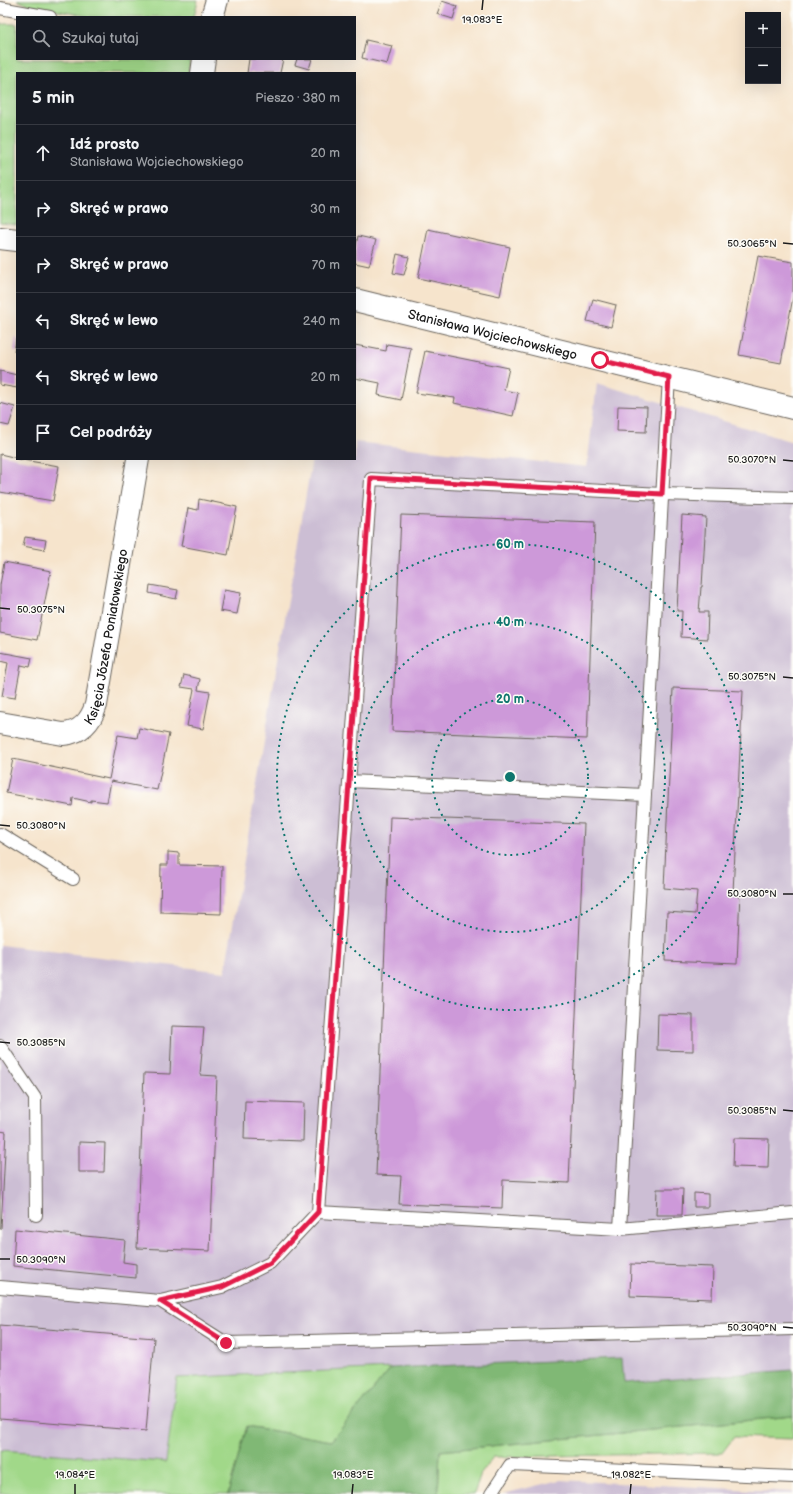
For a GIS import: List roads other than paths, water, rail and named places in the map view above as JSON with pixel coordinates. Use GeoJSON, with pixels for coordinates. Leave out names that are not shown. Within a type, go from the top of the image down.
{"type":"FeatureCollection","features":[{"type":"Feature","properties":{"kind":"street"},"geometry":{"type":"LineString","coordinates":[[212,16],[217,0]]}},
{"type":"Feature","properties":{"kind":"street"},"geometry":{"type":"LineString","coordinates":[[202,72],[204,60]]}},
{"type":"Feature","properties":{"kind":"street"},"geometry":{"type":"LineString","coordinates":[[0,238],[16,240]]}},
{"type":"Feature","properties":{"kind":"street","name":"Stanisława Wojciechowskiego"},"geometry":{"type":"LineString","coordinates":[[356,300],[793,408]]}},
{"type":"Feature","properties":{"kind":"street","name":"Księcia Józefa Poniatowskiego"},"geometry":{"type":"LineString","coordinates":[[0,723],[70,734],[83,726],[93,714],[96,705],[138,460]]}},
{"type":"Feature","properties":{"kind":"lane"},"geometry":{"type":"LineString","coordinates":[[0,8],[44,16]]}},
{"type":"Feature","properties":{"kind":"lane"},"geometry":{"type":"LineString","coordinates":[[620,1229],[669,377]]}},
{"type":"Feature","properties":{"kind":"lane"},"geometry":{"type":"LineString","coordinates":[[0,1287],[160,1301],[222,1287],[270,1263],[318,1212],[371,478],[662,494],[793,498]]}},
{"type":"Feature","properties":{"kind":"lane"},"geometry":{"type":"LineString","coordinates":[[349,781],[645,795]]}},
{"type":"Feature","properties":{"kind":"lane"},"geometry":{"type":"LineString","coordinates":[[0,834],[73,879]]}},
{"type":"Feature","properties":{"kind":"lane"},"geometry":{"type":"LineString","coordinates":[[0,1046],[35,1098],[36,1215]]}},
{"type":"Feature","properties":{"kind":"lane"},"geometry":{"type":"LineString","coordinates":[[318,1212],[620,1229],[793,1213]]}},
{"type":"Feature","properties":{"kind":"lane"},"geometry":{"type":"LineString","coordinates":[[160,1301],[226,1343],[793,1329]]}},
{"type":"Feature","properties":{"kind":"lane"},"geometry":{"type":"LineString","coordinates":[[491,1494],[510,1465],[793,1477]]}}]}
